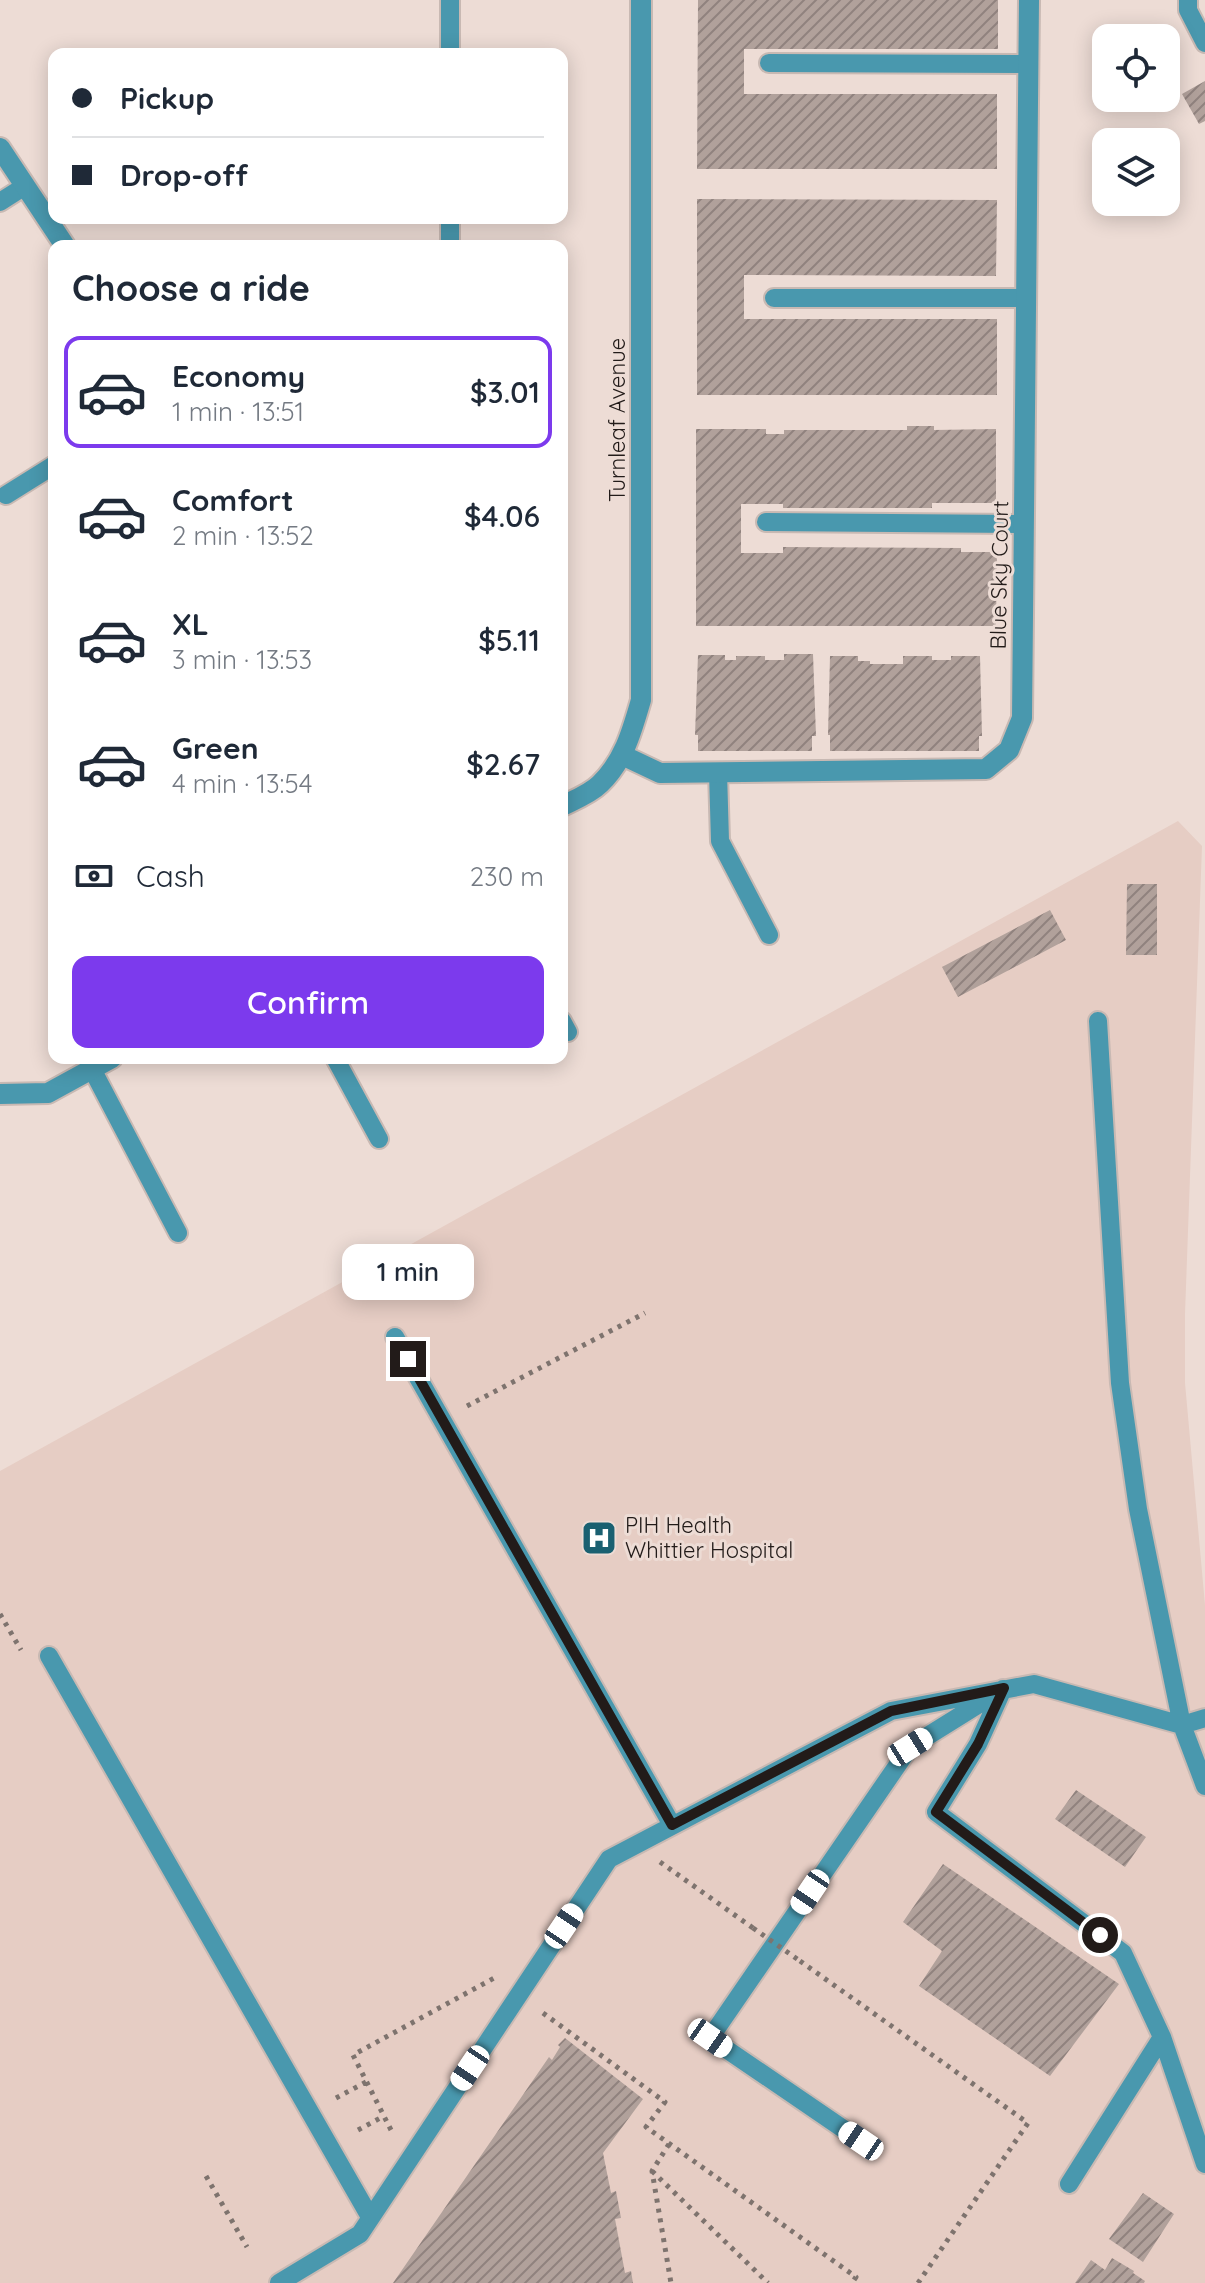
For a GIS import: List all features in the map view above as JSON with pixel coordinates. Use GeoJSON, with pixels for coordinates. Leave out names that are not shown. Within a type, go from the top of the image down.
{"type":"FeatureCollection","features":[{"type":"Feature","properties":{"kind":"street","name":"Turnleaf Avenue"},"geometry":{"type":"LineString","coordinates":[[568,803],[599,786],[622,755],[641,700],[641,0]]}},
{"type":"Feature","properties":{"kind":"street","name":"Blue Sky Court"},"geometry":{"type":"LineString","coordinates":[[622,755],[660,773],[986,769],[1009,750],[1022,718],[1029,0]]}},
{"type":"Feature","properties":{"kind":"street"},"geometry":{"type":"LineString","coordinates":[[0,148],[48,220]]}},
{"type":"Feature","properties":{"kind":"street"},"geometry":{"type":"LineString","coordinates":[[0,1094],[48,1093],[101,1064]]}},
{"type":"Feature","properties":{"kind":"lane"},"geometry":{"type":"LineString","coordinates":[[450,0],[450,48]]}},
{"type":"Feature","properties":{"kind":"lane"},"geometry":{"type":"LineString","coordinates":[[1188,0],[1188,10],[1205,43]]}},
{"type":"Feature","properties":{"kind":"lane"},"geometry":{"type":"LineString","coordinates":[[769,63],[1029,64]]}},
{"type":"Feature","properties":{"kind":"lane"},"geometry":{"type":"LineString","coordinates":[[0,202],[25,186]]}},
{"type":"Feature","properties":{"kind":"lane"},"geometry":{"type":"LineString","coordinates":[[774,298],[1026,298]]}},
{"type":"Feature","properties":{"kind":"lane"},"geometry":{"type":"LineString","coordinates":[[6,495],[48,469]]}},
{"type":"Feature","properties":{"kind":"lane"},"geometry":{"type":"LineString","coordinates":[[766,522],[1024,524]]}},
{"type":"Feature","properties":{"kind":"lane"},"geometry":{"type":"LineString","coordinates":[[718,772],[720,841],[769,935]]}},
{"type":"Feature","properties":{"kind":"lane"},"geometry":{"type":"LineString","coordinates":[[1098,1021],[1120,1383],[1138,1509],[1182,1725],[1205,1786]]}},
{"type":"Feature","properties":{"kind":"lane"},"geometry":{"type":"LineString","coordinates":[[338,1064],[379,1139]]}},
{"type":"Feature","properties":{"kind":"lane"},"geometry":{"type":"LineString","coordinates":[[92,1069],[178,1233]]}},
{"type":"Feature","properties":{"kind":"lane"},"geometry":{"type":"LineString","coordinates":[[395,1337],[672,1825]]}},
{"type":"Feature","properties":{"kind":"lane"},"geometry":{"type":"LineString","coordinates":[[49,1656],[370,2217]]}},
{"type":"Feature","properties":{"kind":"lane"},"geometry":{"type":"LineString","coordinates":[[279,2283],[360,2234],[609,1859],[891,1711],[1034,1684],[1182,1725],[1205,1718]]}},
{"type":"Feature","properties":{"kind":"lane"},"geometry":{"type":"LineString","coordinates":[[1004,1688],[978,1744],[936,1812],[1123,1953],[1162,2037],[1205,2164]]}},
{"type":"Feature","properties":{"kind":"lane"},"geometry":{"type":"LineString","coordinates":[[861,2141],[710,2038],[910,1747],[1004,1688]]}},
{"type":"Feature","properties":{"kind":"lane"},"geometry":{"type":"LineString","coordinates":[[1069,2184],[1162,2037]]}},
{"type":"Feature","properties":{"kind":"path"},"geometry":{"type":"LineString","coordinates":[[466,1406],[645,1313]]}},
{"type":"Feature","properties":{"kind":"path"},"geometry":{"type":"LineString","coordinates":[[656,1859],[1028,2123],[918,2283]]}},
{"type":"Feature","properties":{"kind":"path"},"geometry":{"type":"LineString","coordinates":[[391,2130],[353,2055],[499,1975]]}},
{"type":"Feature","properties":{"kind":"path"},"geometry":{"type":"LineString","coordinates":[[543,2013],[665,2102],[646,2127],[856,2277],[852,2283]]}},
{"type":"Feature","properties":{"kind":"path"},"geometry":{"type":"LineString","coordinates":[[336,2098],[366,2082]]}},
{"type":"Feature","properties":{"kind":"path"},"geometry":{"type":"LineString","coordinates":[[358,2130],[384,2116]]}},
{"type":"Feature","properties":{"kind":"path"},"geometry":{"type":"LineString","coordinates":[[669,2144],[652,2171],[671,2283]]}},
{"type":"Feature","properties":{"kind":"path"},"geometry":{"type":"LineString","coordinates":[[652,2171],[768,2283]]}},
{"type":"Feature","properties":{"kind":"path"},"geometry":{"type":"LineString","coordinates":[[206,2176],[247,2247]]}},
{"type":"Feature","properties":{"kind":"shaded area","name":"PIH Health Whittier Hospital"},"geometry":{"type":"Polygon","coordinates":[[[1178,821],[1202,846],[1185,1383],[1205,1605],[1205,2283],[0,2283],[0,1471],[1178,821]]]}},
{"type":"Feature","properties":{"kind":"building"},"geometry":{"type":"Polygon","coordinates":[[[698,0],[998,0],[998,49],[744,49],[744,94],[997,94],[997,169],[697,169],[698,0]]]}},
{"type":"Feature","properties":{"kind":"building"},"geometry":{"type":"Polygon","coordinates":[[[1205,81],[1205,121],[1199,124],[1182,94],[1205,81]]]}},
{"type":"Feature","properties":{"kind":"building"},"geometry":{"type":"Polygon","coordinates":[[[697,199],[997,200],[996,276],[744,275],[744,319],[997,319],[997,395],[697,395],[697,199]]]}},
{"type":"Feature","properties":{"kind":"building"},"geometry":{"type":"Polygon","coordinates":[[[907,426],[934,426],[934,430],[996,429],[996,503],[932,503],[932,508],[783,508],[783,504],[741,504],[741,553],[783,553],[783,547],[961,548],[961,552],[997,552],[996,626],[696,626],[696,429],[766,429],[766,434],[784,434],[784,430],[907,430],[907,426]]]}},
{"type":"Feature","properties":{"kind":"building"},"geometry":{"type":"Polygon","coordinates":[[[784,654],[813,654],[816,736],[812,736],[812,751],[698,751],[698,735],[695,735],[698,655],[725,655],[725,660],[736,660],[736,656],[765,656],[765,660],[784,660],[784,654]]]}},
{"type":"Feature","properties":{"kind":"building"},"geometry":{"type":"Polygon","coordinates":[[[830,656],[858,656],[858,661],[870,661],[870,664],[903,664],[903,656],[932,656],[932,660],[951,660],[951,656],[980,656],[982,736],[979,736],[979,751],[830,751],[830,656]]]}},
{"type":"Feature","properties":{"kind":"building"},"geometry":{"type":"Polygon","coordinates":[[[1127,884],[1157,884],[1157,955],[1126,955],[1127,884]]]}},
{"type":"Feature","properties":{"kind":"building"},"geometry":{"type":"Polygon","coordinates":[[[1050,910],[1066,940],[958,997],[942,967],[1050,910]]]}},
{"type":"Feature","properties":{"kind":"building"},"geometry":{"type":"Polygon","coordinates":[[[1076,1790],[1146,1837],[1125,1867],[1055,1819],[1076,1790]]]}},
{"type":"Feature","properties":{"kind":"building"},"geometry":{"type":"Polygon","coordinates":[[[943,1864],[1119,1984],[1050,2076],[919,1986],[942,1951],[903,1922],[943,1864]]]}},
{"type":"Feature","properties":{"kind":"building"},"geometry":{"type":"Polygon","coordinates":[[[565,2038],[643,2099],[603,2153],[611,2193],[616,2191],[621,2218],[615,2219],[625,2273],[631,2271],[633,2283],[393,2283],[549,2057],[552,2060],[560,2047],[558,2045],[565,2038]]]}},
{"type":"Feature","properties":{"kind":"building"},"geometry":{"type":"Polygon","coordinates":[[[1143,2193],[1174,2214],[1143,2262],[1109,2239],[1143,2193]]]}},
{"type":"Feature","properties":{"kind":"building"},"geometry":{"type":"Polygon","coordinates":[[[1112,2258],[1134,2271],[1144,2283],[1075,2283],[1091,2260],[1105,2270],[1112,2258]]]}},
{"type":"Feature","properties":{"kind":"place","name":"PIH Health Whittier Hospital"},"geometry":{"type":"Point","coordinates":[599,1538]}},
{"type":"Feature","properties":{"kind":"route"},"geometry":{"type":"LineString","coordinates":[[408,1359],[672,1825],[891,1711],[1004,1688],[978,1744],[936,1812],[1100,1935]]}}]}
